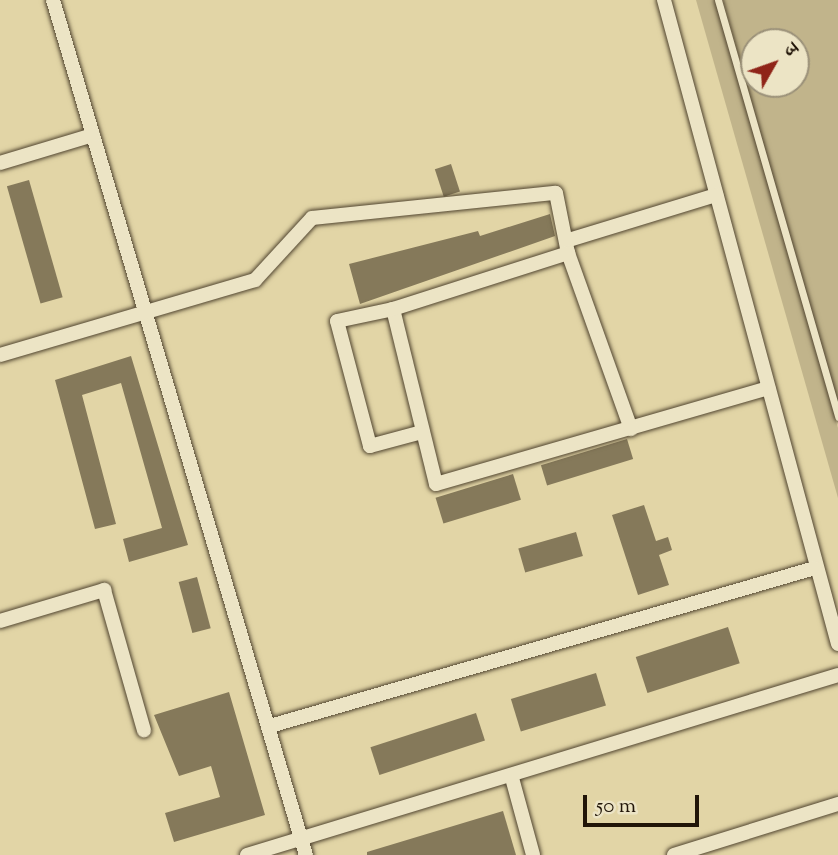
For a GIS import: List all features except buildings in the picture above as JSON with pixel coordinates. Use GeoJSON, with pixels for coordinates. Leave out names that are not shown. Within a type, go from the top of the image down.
{"type":"FeatureCollection","features":[{"type":"Feature","properties":{"kind":"street"},"geometry":{"type":"LineString","coordinates":[[53,0],[305,848]]}},
{"type":"Feature","properties":{"kind":"street"},"geometry":{"type":"LineString","coordinates":[[664,0],[815,568],[838,644]]}},
{"type":"Feature","properties":{"kind":"street"},"geometry":{"type":"LineString","coordinates":[[0,163],[93,135]]}},
{"type":"Feature","properties":{"kind":"street"},"geometry":{"type":"LineString","coordinates":[[0,355],[254,280],[312,218],[556,193],[568,247],[631,429]]}},
{"type":"Feature","properties":{"kind":"street"},"geometry":{"type":"LineString","coordinates":[[422,432],[370,446],[337,321],[393,309],[716,195]]}},
{"type":"Feature","properties":{"kind":"street"},"geometry":{"type":"LineString","coordinates":[[393,309],[436,484],[768,388]]}},
{"type":"Feature","properties":{"kind":"street"},"geometry":{"type":"LineString","coordinates":[[270,726],[815,568]]}},
{"type":"Feature","properties":{"kind":"street"},"geometry":{"type":"LineString","coordinates":[[0,621],[104,590],[144,730]]}},
{"type":"Feature","properties":{"kind":"street"},"geometry":{"type":"LineString","coordinates":[[247,855],[305,848],[512,778],[838,675]]}},
{"type":"Feature","properties":{"kind":"street"},"geometry":{"type":"LineString","coordinates":[[512,778],[533,855]]}},
{"type":"Feature","properties":{"kind":"street"},"geometry":{"type":"LineString","coordinates":[[674,855],[838,804]]}},
{"type":"Feature","properties":{"kind":"lane"},"geometry":{"type":"LineString","coordinates":[[718,0],[838,417]]}},
{"type":"Feature","properties":{"kind":"shaded area"},"geometry":{"type":"Polygon","coordinates":[[[696,0],[715,0],[740,87],[740,98],[743,98],[838,428],[838,498],[696,0]]]}},
{"type":"Feature","properties":{"kind":"shaded area"},"geometry":{"type":"Polygon","coordinates":[[[723,0],[838,0],[838,404],[751,98],[810,98],[810,28],[740,28],[740,60],[723,0]]]}}]}
